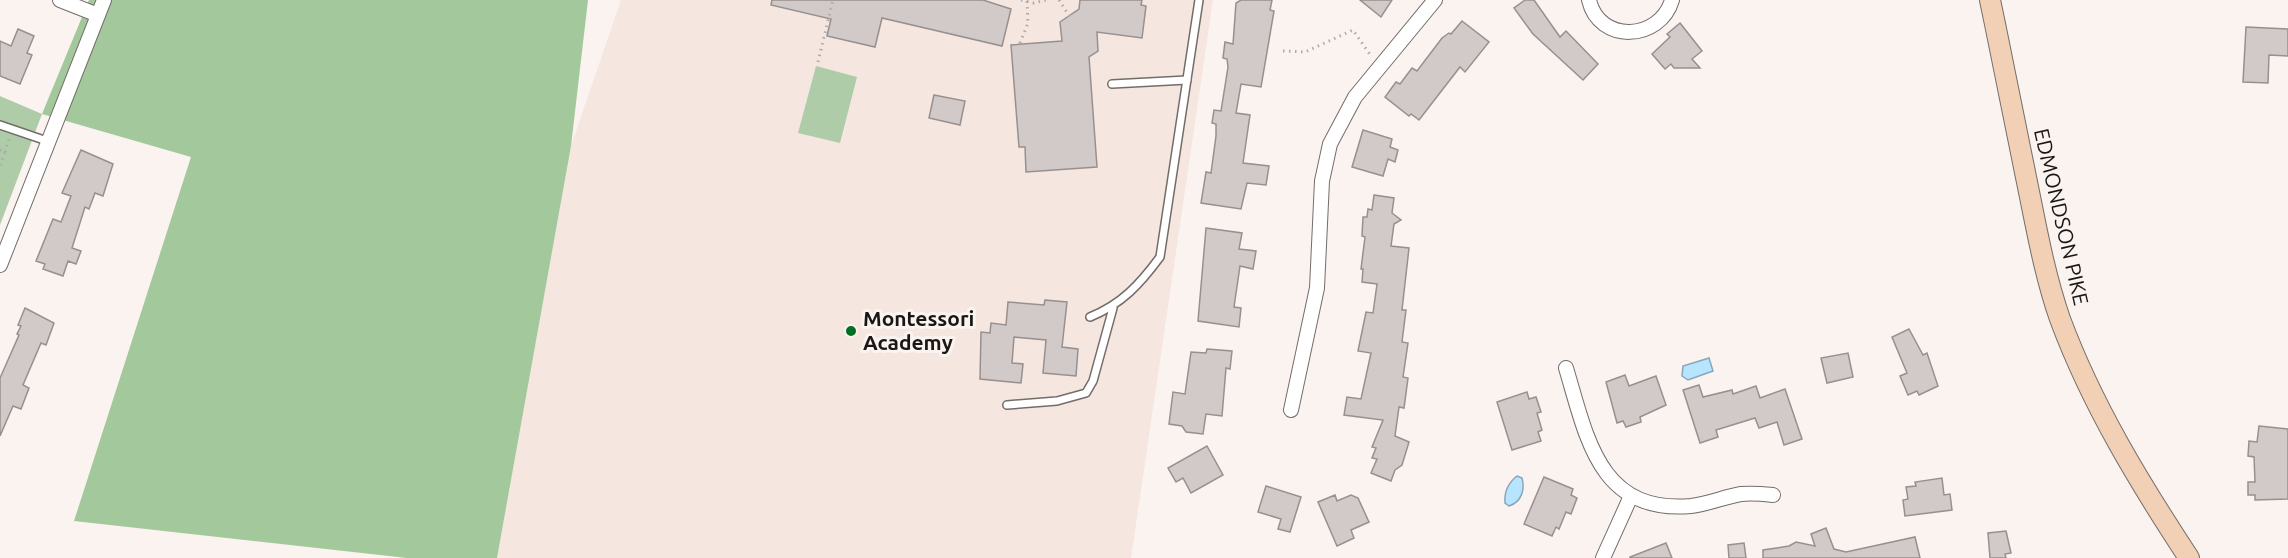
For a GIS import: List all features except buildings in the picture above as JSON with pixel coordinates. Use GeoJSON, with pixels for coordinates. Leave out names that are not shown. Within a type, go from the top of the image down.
{"type":"FeatureCollection","features":[{"type":"Feature","properties":{"kind":"main road","name":"EDMONDSON PIKE"},"geometry":{"type":"LineString","coordinates":[[1990,0],[2036,230],[2060,318],[2092,394],[2114,437],[2147,495],[2189,558]]}},
{"type":"Feature","properties":{"kind":"street"},"geometry":{"type":"LineString","coordinates":[[60,0],[98,15]]}},
{"type":"Feature","properties":{"kind":"street"},"geometry":{"type":"LineString","coordinates":[[0,265],[104,0]]}},
{"type":"Feature","properties":{"kind":"street"},"geometry":{"type":"LineString","coordinates":[[1291,410],[1317,288],[1322,180],[1330,144],[1350,104],[1435,0]]}},
{"type":"Feature","properties":{"kind":"street"},"geometry":{"type":"LineString","coordinates":[[1588,0],[1596,16],[1608,27],[1634,33],[1646,30],[1659,22],[1672,0]]}},
{"type":"Feature","properties":{"kind":"street"},"geometry":{"type":"LineString","coordinates":[[1566,368],[1596,456],[1611,477],[1631,496],[1650,504],[1671,506],[1705,504],[1744,494],[1773,495]]}},
{"type":"Feature","properties":{"kind":"street"},"geometry":{"type":"LineString","coordinates":[[1603,558],[1631,496]]}},
{"type":"Feature","properties":{"kind":"lane"},"geometry":{"type":"LineString","coordinates":[[1090,317],[1113,308],[1145,276],[1160,257],[1198,0]]}},
{"type":"Feature","properties":{"kind":"lane"},"geometry":{"type":"LineString","coordinates":[[1112,84],[1187,80]]}},
{"type":"Feature","properties":{"kind":"lane"},"geometry":{"type":"LineString","coordinates":[[0,125],[47,141]]}},
{"type":"Feature","properties":{"kind":"lane"},"geometry":{"type":"LineString","coordinates":[[1006,405],[1057,401],[1086,393],[1093,381],[1113,308]]}},
{"type":"Feature","properties":{"kind":"path"},"geometry":{"type":"LineString","coordinates":[[818,62],[833,0]]}},
{"type":"Feature","properties":{"kind":"path"},"geometry":{"type":"LineString","coordinates":[[1022,0],[1036,3],[1046,0]]}},
{"type":"Feature","properties":{"kind":"path"},"geometry":{"type":"LineString","coordinates":[[1059,0],[1072,20]]}},
{"type":"Feature","properties":{"kind":"path"},"geometry":{"type":"LineString","coordinates":[[1020,43],[1028,23],[1027,1]]}},
{"type":"Feature","properties":{"kind":"path"},"geometry":{"type":"LineString","coordinates":[[1283,51],[1305,52],[1353,30],[1379,68]]}},
{"type":"Feature","properties":{"kind":"path"},"geometry":{"type":"LineString","coordinates":[[0,150],[5,152],[0,166]]}},
{"type":"Feature","properties":{"kind":"shaded area","name":"Montessori Academy"},"geometry":{"type":"Polygon","coordinates":[[[621,0],[1213,0],[1131,558],[497,558],[571,146],[621,0]]]}},
{"type":"Feature","properties":{"kind":"green space"},"geometry":{"type":"Polygon","coordinates":[[[89,0],[588,0],[571,146],[497,558],[407,558],[74,521],[191,157],[42,114],[89,0]]]}},
{"type":"Feature","properties":{"kind":"green space"},"geometry":{"type":"Polygon","coordinates":[[[816,66],[857,77],[840,143],[798,133],[816,66]]]}},
{"type":"Feature","properties":{"kind":"green space"},"geometry":{"type":"Polygon","coordinates":[[[0,96],[42,114],[0,225],[0,96]]]}},
{"type":"Feature","properties":{"kind":"water"},"geometry":{"type":"Polygon","coordinates":[[[1709,358],[1713,371],[1688,380],[1682,376],[1683,366],[1709,358]]]}},
{"type":"Feature","properties":{"kind":"water"},"geometry":{"type":"Polygon","coordinates":[[[1517,476],[1522,478],[1523,491],[1520,498],[1509,506],[1505,503],[1506,491],[1517,476]]]}},
{"type":"Feature","properties":{"kind":"place","name":"Montessori Academy"},"geometry":{"type":"Point","coordinates":[851,331]}}]}
